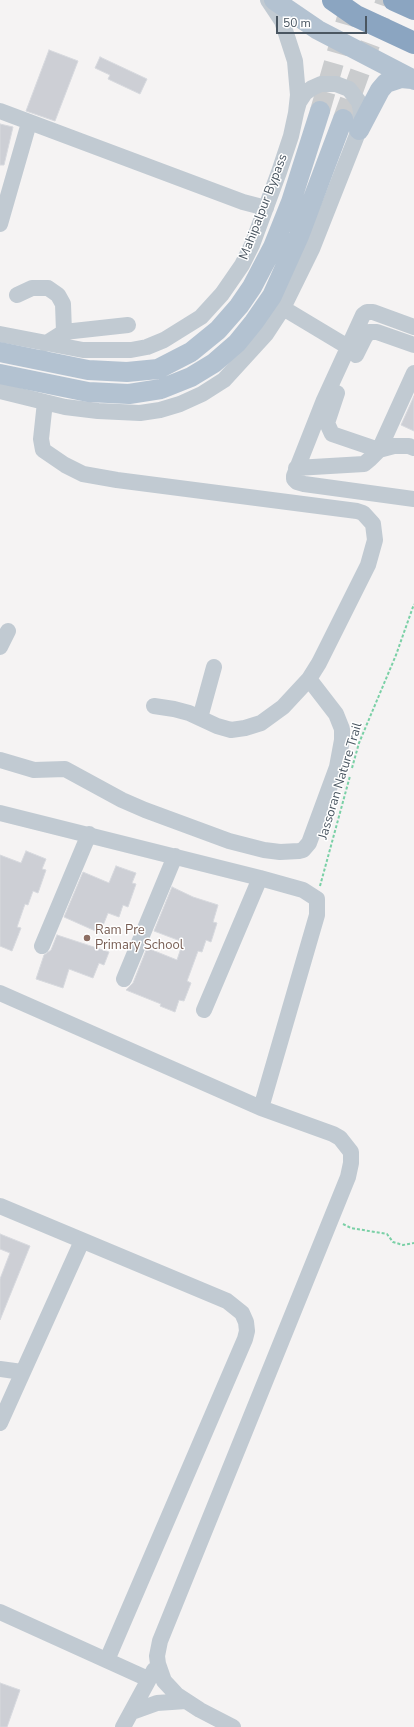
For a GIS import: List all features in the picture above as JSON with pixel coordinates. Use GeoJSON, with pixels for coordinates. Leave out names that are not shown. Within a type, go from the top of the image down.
{"type":"FeatureCollection","features":[{"type":"Feature","properties":{"kind":"highway"},"geometry":{"type":"LineString","coordinates":[[333,0],[356,16],[414,43]]}},
{"type":"Feature","properties":{"kind":"highway"},"geometry":{"type":"LineString","coordinates":[[394,0],[414,10]]}},
{"type":"Feature","properties":{"kind":"main road"},"geometry":{"type":"LineString","coordinates":[[274,0],[318,30],[413,79]]}},
{"type":"Feature","properties":{"kind":"main road"},"geometry":{"type":"LineString","coordinates":[[0,374],[88,392],[129,394],[161,389],[191,377],[214,363],[237,343],[272,296],[351,125],[386,83],[401,78],[413,79]]}},
{"type":"Feature","properties":{"kind":"main road"},"geometry":{"type":"LineString","coordinates":[[0,352],[88,370],[127,372],[158,368],[191,352],[218,330],[239,306],[252,287],[274,247],[291,202],[320,111]]}},
{"type":"Feature","properties":{"kind":"street","name":"Mahipalpur Bypass"},"geometry":{"type":"LineString","coordinates":[[0,334],[45,344],[83,350],[131,350],[164,340],[201,316],[222,294],[242,265],[252,244],[291,136],[296,113],[298,82],[295,61],[282,21],[268,0]]}},
{"type":"Feature","properties":{"kind":"street"},"geometry":{"type":"LineString","coordinates":[[0,391],[65,407],[98,411],[140,413],[160,410],[180,404],[202,394],[224,380],[266,334],[283,308],[312,249],[351,125],[361,111],[359,102],[349,89],[336,84],[321,84],[312,88],[305,94],[296,113]]}},
{"type":"Feature","properties":{"kind":"street"},"geometry":{"type":"LineString","coordinates":[[0,111],[243,202],[266,208]]}},
{"type":"Feature","properties":{"kind":"street"},"geometry":{"type":"LineString","coordinates":[[0,224],[29,122]]}},
{"type":"Feature","properties":{"kind":"street"},"geometry":{"type":"LineString","coordinates":[[17,295],[32,288],[48,288],[58,295],[63,304],[64,332]]}},
{"type":"Feature","properties":{"kind":"street"},"geometry":{"type":"LineString","coordinates":[[283,308],[348,347]]}},
{"type":"Feature","properties":{"kind":"street"},"geometry":{"type":"LineString","coordinates":[[414,327],[373,312],[368,312],[364,315],[324,400],[296,468],[294,479],[304,484],[414,499]]}},
{"type":"Feature","properties":{"kind":"street"},"geometry":{"type":"LineString","coordinates":[[45,344],[64,332],[128,325]]}},
{"type":"Feature","properties":{"kind":"street"},"geometry":{"type":"LineString","coordinates":[[414,345],[377,332],[369,332],[365,337],[337,394],[327,423],[332,434],[379,450],[394,446],[409,446],[414,448]]}},
{"type":"Feature","properties":{"kind":"street"},"geometry":{"type":"LineString","coordinates":[[296,468],[364,464],[379,450],[414,373]]}},
{"type":"Feature","properties":{"kind":"street"},"geometry":{"type":"LineString","coordinates":[[45,402],[41,439],[43,450],[65,465],[83,474],[117,480],[357,510],[368,517],[373,524],[375,540],[370,558],[309,679],[283,707],[253,726],[231,730],[174,709],[154,706]]}},
{"type":"Feature","properties":{"kind":"street"},"geometry":{"type":"LineString","coordinates":[[0,647],[8,631]]}},
{"type":"Feature","properties":{"kind":"street"},"geometry":{"type":"LineString","coordinates":[[200,718],[214,666]]}},
{"type":"Feature","properties":{"kind":"street"},"geometry":{"type":"LineString","coordinates":[[0,760],[34,770],[66,769],[122,800],[229,841],[264,850],[299,852],[303,850],[308,843],[336,767],[342,740],[342,729],[336,714],[309,679]]}},
{"type":"Feature","properties":{"kind":"street"},"geometry":{"type":"LineString","coordinates":[[0,814],[89,834],[260,878],[303,890],[317,899],[318,906],[315,922],[261,1108]]}},
{"type":"Feature","properties":{"kind":"street"},"geometry":{"type":"LineString","coordinates":[[42,946],[89,834]]}},
{"type":"Feature","properties":{"kind":"street"},"geometry":{"type":"LineString","coordinates":[[124,979],[174,856]]}},
{"type":"Feature","properties":{"kind":"street"},"geometry":{"type":"LineString","coordinates":[[204,1010],[260,878]]}},
{"type":"Feature","properties":{"kind":"street"},"geometry":{"type":"LineString","coordinates":[[0,994],[261,1108],[333,1134],[346,1144],[350,1152],[351,1162],[348,1177],[160,1642],[157,1656],[158,1664],[164,1680],[177,1695],[233,1727]]}},
{"type":"Feature","properties":{"kind":"street"},"geometry":{"type":"LineString","coordinates":[[0,1206],[227,1302],[242,1313],[246,1322],[247,1331],[242,1347],[107,1660]]}},
{"type":"Feature","properties":{"kind":"street"},"geometry":{"type":"LineString","coordinates":[[0,1423],[82,1241]]}},
{"type":"Feature","properties":{"kind":"street"},"geometry":{"type":"LineString","coordinates":[[0,1369],[22,1372]]}},
{"type":"Feature","properties":{"kind":"street"},"geometry":{"type":"LineString","coordinates":[[0,1612],[148,1679]]}},
{"type":"Feature","properties":{"kind":"street"},"geometry":{"type":"LineString","coordinates":[[123,1727],[148,1679],[158,1664]]}},
{"type":"Feature","properties":{"kind":"street"},"geometry":{"type":"LineString","coordinates":[[132,1712],[157,1703],[186,1701]]}},
{"type":"Feature","properties":{"kind":"path","name":"Jassoran Nature Trail"},"geometry":{"type":"LineString","coordinates":[[317,899],[359,743],[396,655],[414,604]]}},
{"type":"Feature","properties":{"kind":"path"},"geometry":{"type":"LineString","coordinates":[[331,1217],[352,1228],[387,1234],[392,1242],[403,1245],[414,1244]]}},
{"type":"Feature","properties":{"kind":"building"},"geometry":{"type":"Polygon","coordinates":[[[49,50],[78,61],[55,121],[26,111],[49,50]]]}},
{"type":"Feature","properties":{"kind":"building"},"geometry":{"type":"Polygon","coordinates":[[[100,57],[147,79],[140,94],[108,79],[110,75],[95,68],[100,57]]]}},
{"type":"Feature","properties":{"kind":"building"},"geometry":{"type":"Polygon","coordinates":[[[0,124],[13,127],[4,165],[0,165],[0,124]]]}},
{"type":"Feature","properties":{"kind":"building"},"geometry":{"type":"Polygon","coordinates":[[[414,396],[414,431],[401,425],[414,396]]]}},
{"type":"Feature","properties":{"kind":"building"},"geometry":{"type":"Polygon","coordinates":[[[26,851],[46,859],[42,869],[46,870],[38,893],[33,891],[28,905],[25,904],[17,927],[21,928],[12,951],[0,946],[0,855],[21,863],[26,851]]]}},
{"type":"Feature","properties":{"kind":"building"},"geometry":{"type":"Polygon","coordinates":[[[116,866],[136,873],[132,883],[136,884],[128,907],[123,905],[119,917],[108,913],[100,933],[64,917],[83,872],[109,883],[116,866]]]}},
{"type":"Feature","properties":{"kind":"building"},"geometry":{"type":"Polygon","coordinates":[[[172,887],[193,897],[218,905],[213,922],[217,923],[211,942],[206,940],[202,952],[198,951],[187,981],[191,983],[184,1001],[179,1000],[175,1012],[160,1006],[161,1004],[126,990],[133,983],[147,948],[177,960],[183,942],[154,931],[172,887]]]}},
{"type":"Feature","properties":{"kind":"building"},"geometry":{"type":"Polygon","coordinates":[[[57,935],[109,952],[104,965],[99,963],[93,978],[69,969],[63,988],[36,979],[44,955],[51,950],[57,935]]]}},
{"type":"Feature","properties":{"kind":"building"},"geometry":{"type":"Polygon","coordinates":[[[0,1234],[30,1246],[0,1320],[0,1279],[10,1253],[0,1249],[0,1234]]]}},
{"type":"Feature","properties":{"kind":"building"},"geometry":{"type":"Polygon","coordinates":[[[0,1683],[20,1690],[7,1727],[0,1727],[0,1683]]]}},
{"type":"Feature","properties":{"kind":"tunnel"},"geometry":{"type":"LineString","coordinates":[[320,111],[352,0]]}},
{"type":"Feature","properties":{"kind":"tunnel"},"geometry":{"type":"LineString","coordinates":[[343,119],[386,0]]}},
{"type":"Feature","properties":{"kind":"place","name":"Ram Pre Primary School"},"geometry":{"type":"Point","coordinates":[87,938]}}]}
